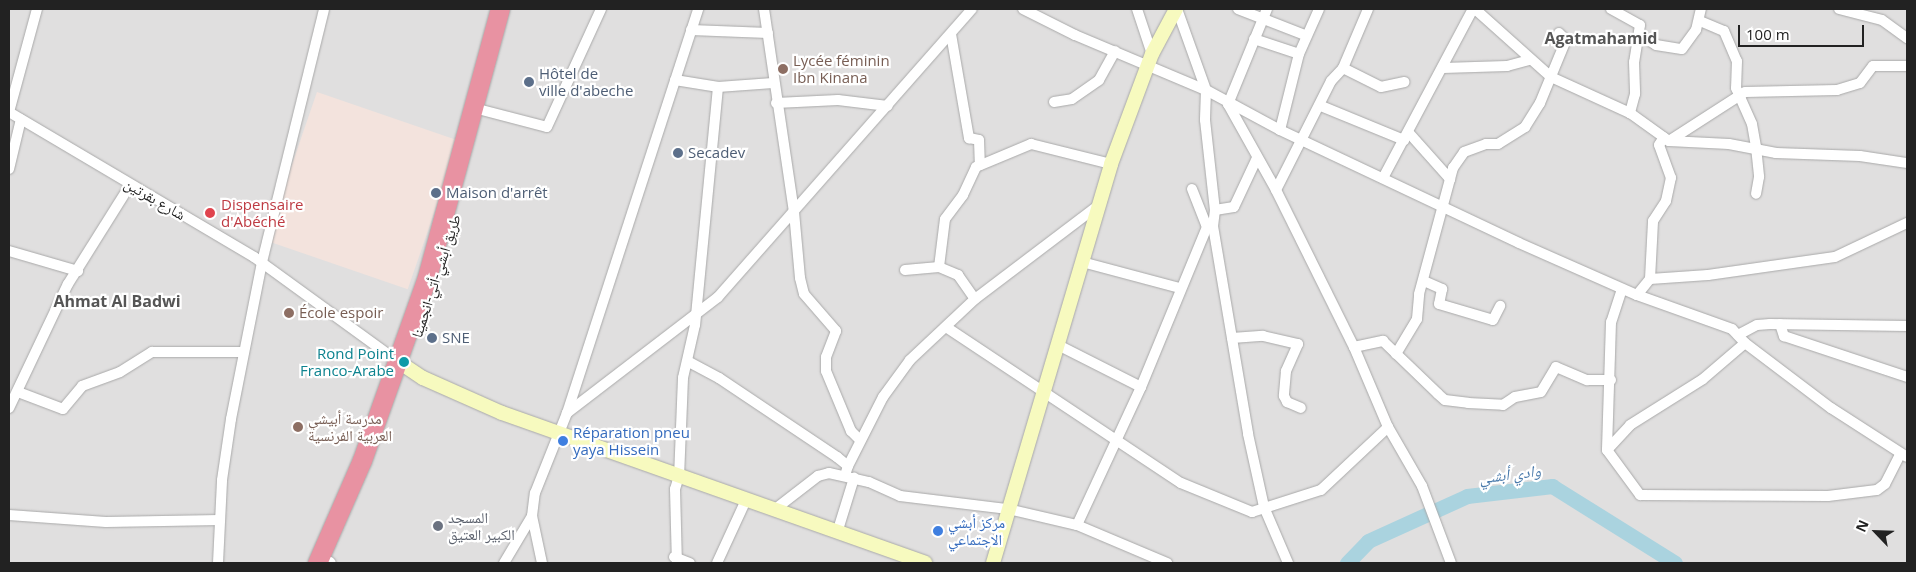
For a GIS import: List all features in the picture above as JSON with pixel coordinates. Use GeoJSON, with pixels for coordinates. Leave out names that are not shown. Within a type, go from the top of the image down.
{"type":"FeatureCollection","features":[{"type":"Feature","properties":{"kind":"highway"},"geometry":{"type":"LineString","coordinates":[[327,563],[362,460],[401,364],[453,206],[486,77],[500,9]]}},
{"type":"Feature","properties":{"kind":"highway"},"geometry":{"type":"LineString","coordinates":[[486,77],[511,9]]}},
{"type":"Feature","properties":{"kind":"street"},"geometry":{"type":"LineString","coordinates":[[218,563],[222,480],[244,352],[262,262],[324,9]]}},
{"type":"Feature","properties":{"kind":"street"},"geometry":{"type":"LineString","coordinates":[[478,109],[547,127],[601,9]]}},
{"type":"Feature","properties":{"kind":"street"},"geometry":{"type":"LineString","coordinates":[[542,563],[532,516],[535,493],[567,413],[698,9]]}},
{"type":"Feature","properties":{"kind":"street"},"geometry":{"type":"LineString","coordinates":[[764,9],[773,83],[794,212],[800,278],[804,294],[836,331],[826,357],[826,371],[851,431],[859,439]]}},
{"type":"Feature","properties":{"kind":"street"},"geometry":{"type":"LineString","coordinates":[[567,413],[718,297],[972,9]]}},
{"type":"Feature","properties":{"kind":"street"},"geometry":{"type":"LineString","coordinates":[[1023,9],[1114,51],[1150,60],[1228,104],[1444,208],[1622,288],[1637,295],[1732,329],[1741,339],[1904,456],[1885,484],[1878,490],[1828,496],[1682,493],[1645,496],[1636,491],[1607,450],[1611,380],[1611,322],[1622,288]]}},
{"type":"Feature","properties":{"kind":"street"},"geometry":{"type":"LineString","coordinates":[[1137,9],[1150,60]]}},
{"type":"Feature","properties":{"kind":"street"},"geometry":{"type":"LineString","coordinates":[[992,563],[1111,164],[1150,60],[1176,9]]}},
{"type":"Feature","properties":{"kind":"street"},"geometry":{"type":"LineString","coordinates":[[1077,525],[1118,441],[1180,288],[1210,227],[1216,210],[1205,120],[1206,90],[1176,9]]}},
{"type":"Feature","properties":{"kind":"street"},"geometry":{"type":"LineString","coordinates":[[1238,9],[1305,35]]}},
{"type":"Feature","properties":{"kind":"street"},"geometry":{"type":"LineString","coordinates":[[1228,104],[1267,9]]}},
{"type":"Feature","properties":{"kind":"street"},"geometry":{"type":"LineString","coordinates":[[1280,130],[1305,35],[1319,9]]}},
{"type":"Feature","properties":{"kind":"street"},"geometry":{"type":"LineString","coordinates":[[1276,190],[1301,140],[1321,106],[1331,81],[1343,68],[1368,9]]}},
{"type":"Feature","properties":{"kind":"street"},"geometry":{"type":"LineString","coordinates":[[1383,178],[1474,9],[1530,60],[1552,77],[1630,113],[1666,139],[1756,148],[1776,153],[1829,153],[1907,163]]}},
{"type":"Feature","properties":{"kind":"street"},"geometry":{"type":"LineString","coordinates":[[1611,9],[1640,24],[1634,62],[1635,94],[1630,113]]}},
{"type":"Feature","properties":{"kind":"street"},"geometry":{"type":"LineString","coordinates":[[1639,35],[1656,45],[1682,49],[1700,21],[1701,9]]}},
{"type":"Feature","properties":{"kind":"street"},"geometry":{"type":"LineString","coordinates":[[1839,9],[1882,20],[1907,38]]}},
{"type":"Feature","properties":{"kind":"street"},"geometry":{"type":"LineString","coordinates":[[1881,9],[1882,20]]}},
{"type":"Feature","properties":{"kind":"street"},"geometry":{"type":"LineString","coordinates":[[9,112],[33,10]]}},
{"type":"Feature","properties":{"kind":"street"},"geometry":{"type":"LineString","coordinates":[[1700,21],[1717,27],[1729,39],[1737,61],[1738,95],[1752,124],[1756,148],[1759,177],[1756,194]]}},
{"type":"Feature","properties":{"kind":"street"},"geometry":{"type":"LineString","coordinates":[[691,30],[768,33]]}},
{"type":"Feature","properties":{"kind":"street"},"geometry":{"type":"LineString","coordinates":[[1396,354],[1417,319],[1418,300],[1444,208],[1453,168],[1464,152],[1486,144],[1498,144],[1525,127],[1552,77],[1566,40],[1559,33]]}},
{"type":"Feature","properties":{"kind":"street"},"geometry":{"type":"LineString","coordinates":[[951,34],[969,138],[979,140],[980,165]]}},
{"type":"Feature","properties":{"kind":"street"},"geometry":{"type":"LineString","coordinates":[[1254,39],[1299,54]]}},
{"type":"Feature","properties":{"kind":"street"},"geometry":{"type":"LineString","coordinates":[[1054,102],[1072,99],[1093,84],[1114,51]]}},
{"type":"Feature","properties":{"kind":"street"},"geometry":{"type":"LineString","coordinates":[[1443,68],[1507,66],[1530,60]]}},
{"type":"Feature","properties":{"kind":"street"},"geometry":{"type":"LineString","coordinates":[[1637,295],[1650,279],[1654,221],[1668,196],[1671,178],[1659,144],[1738,95],[1746,92],[1837,90],[1860,83],[1874,66],[1907,66]]}},
{"type":"Feature","properties":{"kind":"street"},"geometry":{"type":"LineString","coordinates":[[1343,68],[1380,87],[1404,82]]}},
{"type":"Feature","properties":{"kind":"street"},"geometry":{"type":"LineString","coordinates":[[675,80],[718,87],[773,83]]}},
{"type":"Feature","properties":{"kind":"street"},"geometry":{"type":"LineString","coordinates":[[690,563],[675,560],[675,489],[679,476],[683,378],[689,362],[718,87]]}},
{"type":"Feature","properties":{"kind":"street"},"geometry":{"type":"LineString","coordinates":[[776,103],[838,100],[888,106]]}},
{"type":"Feature","properties":{"kind":"street"},"geometry":{"type":"LineString","coordinates":[[1228,104],[1276,190],[1354,347],[1388,427],[1422,486],[1451,563]]}},
{"type":"Feature","properties":{"kind":"street"},"geometry":{"type":"LineString","coordinates":[[1321,106],[1406,136],[1450,179]]}},
{"type":"Feature","properties":{"kind":"street","name":"شارع بقرتين"},"geometry":{"type":"LineString","coordinates":[[9,112],[262,262],[401,364]]}},
{"type":"Feature","properties":{"kind":"street"},"geometry":{"type":"LineString","coordinates":[[9,169],[20,119]]}},
{"type":"Feature","properties":{"kind":"street"},"geometry":{"type":"LineString","coordinates":[[939,267],[945,219],[963,195],[970,174],[980,165],[1032,144],[1111,164]]}},
{"type":"Feature","properties":{"kind":"street"},"geometry":{"type":"LineString","coordinates":[[1216,210],[1234,207],[1257,158]]}},
{"type":"Feature","properties":{"kind":"street"},"geometry":{"type":"LineString","coordinates":[[9,408],[68,284],[78,271],[130,185]]}},
{"type":"Feature","properties":{"kind":"street"},"geometry":{"type":"LineString","coordinates":[[1192,188],[1210,227],[1232,338],[1248,434],[1264,507],[1288,563]]}},
{"type":"Feature","properties":{"kind":"street"},"geometry":{"type":"LineString","coordinates":[[837,533],[849,473],[859,439],[894,380],[910,360],[975,299],[1098,205]]}},
{"type":"Feature","properties":{"kind":"street"},"geometry":{"type":"LineString","coordinates":[[1650,279],[1708,275],[1835,257],[1907,222]]}},
{"type":"Feature","properties":{"kind":"street"},"geometry":{"type":"LineString","coordinates":[[9,251],[78,271]]}},
{"type":"Feature","properties":{"kind":"street"},"geometry":{"type":"LineString","coordinates":[[1082,262],[1180,288]]}},
{"type":"Feature","properties":{"kind":"street"},"geometry":{"type":"LineString","coordinates":[[905,270],[923,266],[939,267],[958,275],[975,299]]}},
{"type":"Feature","properties":{"kind":"street"},"geometry":{"type":"LineString","coordinates":[[1424,281],[1442,289],[1439,304],[1493,320],[1500,306]]}},
{"type":"Feature","properties":{"kind":"street"},"geometry":{"type":"LineString","coordinates":[[1780,324],[1784,336],[1907,377]]}},
{"type":"Feature","properties":{"kind":"street"},"geometry":{"type":"LineString","coordinates":[[1607,450],[1630,425],[1703,379],[1757,325],[1907,326]]}},
{"type":"Feature","properties":{"kind":"street"},"geometry":{"type":"LineString","coordinates":[[946,327],[1181,483],[1217,500],[1252,512],[1321,490],[1388,427]]}},
{"type":"Feature","properties":{"kind":"street"},"geometry":{"type":"LineString","coordinates":[[1232,338],[1263,336],[1298,344],[1286,371],[1284,396],[1287,402],[1301,408]]}},
{"type":"Feature","properties":{"kind":"street"},"geometry":{"type":"LineString","coordinates":[[1354,347],[1380,340],[1445,400],[1503,405],[1515,397],[1540,392],[1556,367],[1587,380],[1611,380]]}},
{"type":"Feature","properties":{"kind":"street"},"geometry":{"type":"LineString","coordinates":[[1058,345],[1141,387]]}},
{"type":"Feature","properties":{"kind":"street"},"geometry":{"type":"LineString","coordinates":[[18,392],[63,410],[82,386],[120,372],[152,352],[244,352]]}},
{"type":"Feature","properties":{"kind":"street"},"geometry":{"type":"LineString","coordinates":[[689,362],[740,390],[849,473],[900,496],[1008,508],[1077,525],[1167,563]]}},
{"type":"Feature","properties":{"kind":"street"},"geometry":{"type":"LineString","coordinates":[[401,364],[502,413],[910,560],[925,563]]}},
{"type":"Feature","properties":{"kind":"street"},"geometry":{"type":"LineString","coordinates":[[774,510],[818,476],[829,473],[849,473]]}},
{"type":"Feature","properties":{"kind":"street"},"geometry":{"type":"LineString","coordinates":[[717,563],[746,500]]}},
{"type":"Feature","properties":{"kind":"street"},"geometry":{"type":"LineString","coordinates":[[9,515],[106,522],[220,520]]}},
{"type":"Feature","properties":{"kind":"street"},"geometry":{"type":"LineString","coordinates":[[504,563],[532,516]]}},
{"type":"Feature","properties":{"kind":"shaded area"},"geometry":{"type":"Polygon","coordinates":[[[9,9],[1907,9],[1907,563],[9,563],[9,9]]]}},
{"type":"Feature","properties":{"kind":"shaded area"},"geometry":{"type":"Polygon","coordinates":[[[317,92],[459,141],[408,289],[266,240],[317,92]]]}},
{"type":"Feature","properties":{"kind":"waterway","name":"وادي أبشي"},"geometry":{"type":"LineString","coordinates":[[1347,563],[1368,541],[1467,496],[1552,486],[1675,563]]}},
{"type":"Feature","properties":{"kind":"place","name":"Lycée féminin Ibn Kinana"},"geometry":{"type":"Point","coordinates":[783,69]}},
{"type":"Feature","properties":{"kind":"place","name":"Hôtel de ville d'abeche"},"geometry":{"type":"Point","coordinates":[529,82]}},
{"type":"Feature","properties":{"kind":"place","name":"Secadev"},"geometry":{"type":"Point","coordinates":[678,153]}},
{"type":"Feature","properties":{"kind":"place","name":"Maison d'arrêt"},"geometry":{"type":"Point","coordinates":[436,193]}},
{"type":"Feature","properties":{"kind":"place","name":"Dispensaire d'Abéché"},"geometry":{"type":"Point","coordinates":[210,213]}},
{"type":"Feature","properties":{"kind":"place","name":"École espoir"},"geometry":{"type":"Point","coordinates":[289,313]}},
{"type":"Feature","properties":{"kind":"place","name":"SNE"},"geometry":{"type":"Point","coordinates":[432,338]}},
{"type":"Feature","properties":{"kind":"place","name":"Rond Point Franco-Arabe"},"geometry":{"type":"Point","coordinates":[404,362]}},
{"type":"Feature","properties":{"kind":"place","name":"مدرسة أبيشي العربية الفرنسية"},"geometry":{"type":"Point","coordinates":[298,427]}},
{"type":"Feature","properties":{"kind":"place","name":"Réparation pneu yaya Hissein"},"geometry":{"type":"Point","coordinates":[563,441]}},
{"type":"Feature","properties":{"kind":"place","name":"المسجد الكبير العتيق"},"geometry":{"type":"Point","coordinates":[438,526]}},
{"type":"Feature","properties":{"kind":"place","name":"مركز أبشي الاجتماعي"},"geometry":{"type":"Point","coordinates":[938,531]}},
{"type":"Feature","properties":{"kind":"district","name":"Agatmahamid"},"geometry":{"type":"Point","coordinates":[1601,38]}},
{"type":"Feature","properties":{"kind":"district","name":"Ahmat Al Badwi"},"geometry":{"type":"Point","coordinates":[117,301]}}]}
